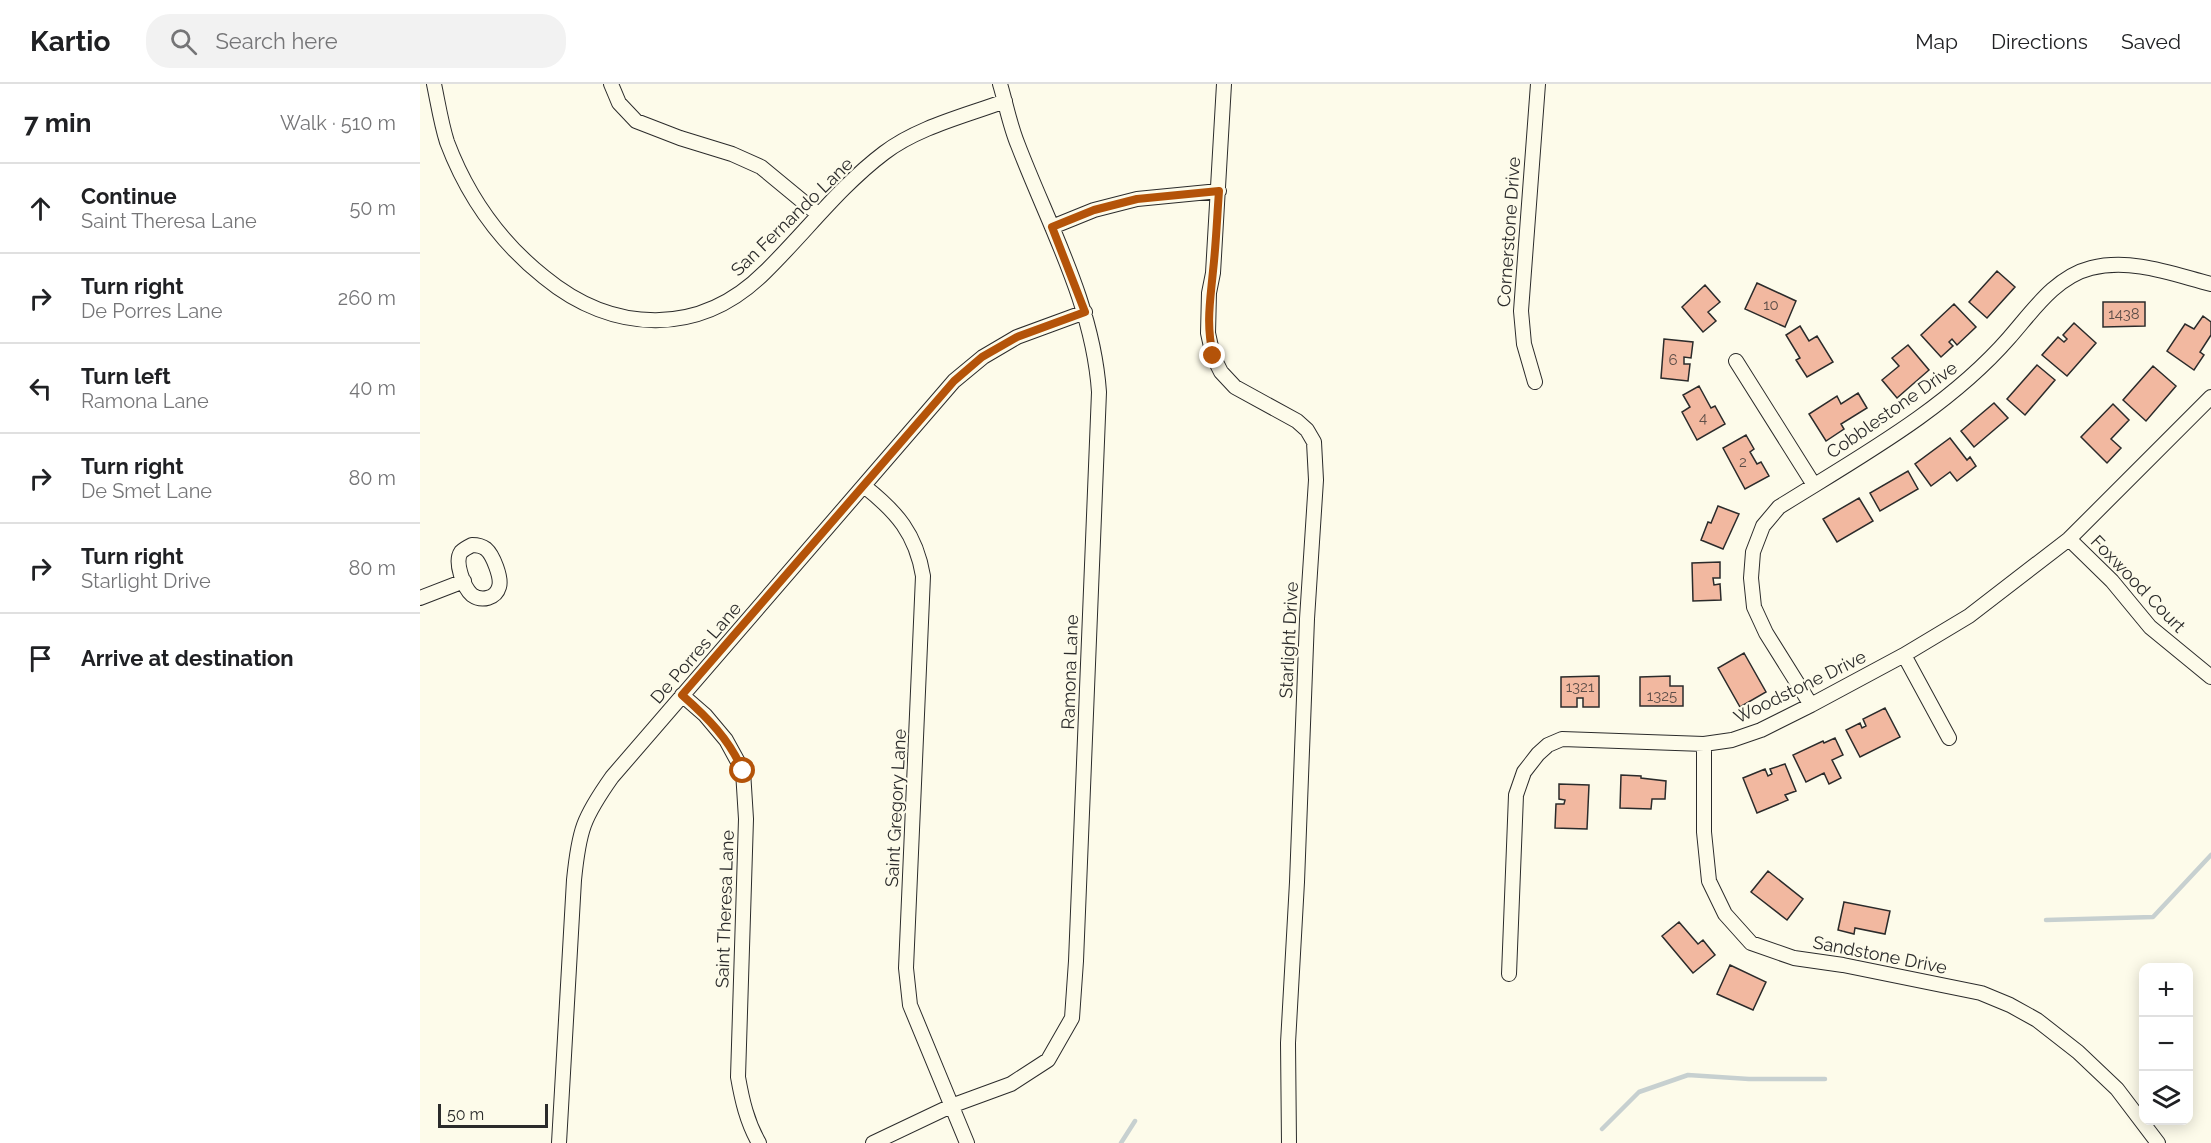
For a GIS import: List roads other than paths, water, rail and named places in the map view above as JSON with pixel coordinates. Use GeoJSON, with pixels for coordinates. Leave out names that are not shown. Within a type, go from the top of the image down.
{"type":"FeatureCollection","features":[{"type":"Feature","properties":{"kind":"street","name":"San Fernando Lane"},"geometry":{"type":"LineString","coordinates":[[434,84],[444,131],[453,156],[470,191],[497,230],[522,259],[554,285],[589,306],[629,319],[680,319],[718,306],[764,274],[818,214],[884,153],[911,137],[1005,101]]}},
{"type":"Feature","properties":{"kind":"street"},"geometry":{"type":"LineString","coordinates":[[611,84],[619,103],[636,121],[732,154],[761,167],[818,214]]}},
{"type":"Feature","properties":{"kind":"street","name":"Ramona Lane"},"geometry":{"type":"LineString","coordinates":[[873,1143],[951,1106],[1011,1084],[1048,1060],[1072,1018],[1099,392],[1094,347],[1085,312],[1017,144],[1000,84]]}},
{"type":"Feature","properties":{"kind":"street","name":"Ramona Lane"},"geometry":{"type":"LineString","coordinates":[[1005,101],[1009,84]]}},
{"type":"Feature","properties":{"kind":"street","name":"Starlight Drive"},"geometry":{"type":"LineString","coordinates":[[1224,84],[1219,191],[1208,323],[1213,356],[1221,372],[1235,387],[1298,421],[1314,441],[1316,480],[1307,619],[1298,870],[1288,1043],[1289,1143]]}},
{"type":"Feature","properties":{"kind":"street","name":"Cornerstone Drive"},"geometry":{"type":"LineString","coordinates":[[1535,382],[1524,344],[1521,311],[1538,84]]}},
{"type":"Feature","properties":{"kind":"street"},"geometry":{"type":"LineString","coordinates":[[1052,227],[1094,210],[1137,199],[1219,191]]}},
{"type":"Feature","properties":{"kind":"street","name":"Cobblestone Drive"},"geometry":{"type":"LineString","coordinates":[[1811,705],[1766,633],[1754,606],[1751,578],[1754,552],[1763,526],[1779,507],[1925,413],[1962,386],[1989,361],[2062,282],[2089,268],[2117,264],[2151,268],[2211,284]]}},
{"type":"Feature","properties":{"kind":"street","name":"De Porres Lane"},"geometry":{"type":"LineString","coordinates":[[560,1143],[579,839],[591,807],[612,777],[954,381],[982,357],[1017,337],[1085,312]]}},
{"type":"Feature","properties":{"kind":"street"},"geometry":{"type":"LineString","coordinates":[[1736,361],[1814,485]]}},
{"type":"Feature","properties":{"kind":"street","name":"Woodstone Drive"},"geometry":{"type":"LineString","coordinates":[[1509,974],[1516,795],[1524,772],[1548,745],[1562,739],[1704,744],[1732,740],[1761,730],[1811,705],[1904,655],[1969,616],[2069,539],[2209,404]]}},
{"type":"Feature","properties":{"kind":"street","name":"Saint Gregory Lane"},"geometry":{"type":"LineString","coordinates":[[864,486],[906,526],[920,556],[923,576],[906,968],[910,1005],[967,1143]]}},
{"type":"Feature","properties":{"kind":"street","name":"Foxwood Court"},"geometry":{"type":"LineString","coordinates":[[2069,539],[2112,581],[2150,627],[2211,676]]}},
{"type":"Feature","properties":{"kind":"street"},"geometry":{"type":"LineString","coordinates":[[420,598],[464,581]]}},
{"type":"Feature","properties":{"kind":"street"},"geometry":{"type":"LineString","coordinates":[[1904,655],[1949,738]]}},
{"type":"Feature","properties":{"kind":"street","name":"Saint Theresa Lane"},"geometry":{"type":"LineString","coordinates":[[682,695],[711,722],[726,740],[743,771],[746,819],[738,1077],[743,1104],[751,1129],[759,1143]]}},
{"type":"Feature","properties":{"kind":"street","name":"Sandstone Drive"},"geometry":{"type":"LineString","coordinates":[[1704,744],[1704,832],[1709,881],[1725,915],[1751,942],[1794,958],[1843,965],[1981,993],[2010,1005],[2037,1020],[2078,1052],[2117,1089],[2158,1143]]}},
{"type":"Feature","properties":{"kind":"waterway"},"geometry":{"type":"LineString","coordinates":[[2046,920],[2153,917],[2211,855]]}},
{"type":"Feature","properties":{"kind":"waterway"},"geometry":{"type":"LineString","coordinates":[[1602,1129],[1639,1092],[1688,1075],[1749,1079],[1825,1079]]}},
{"type":"Feature","properties":{"kind":"waterway"},"geometry":{"type":"LineString","coordinates":[[1121,1143],[1135,1121]]}}]}
